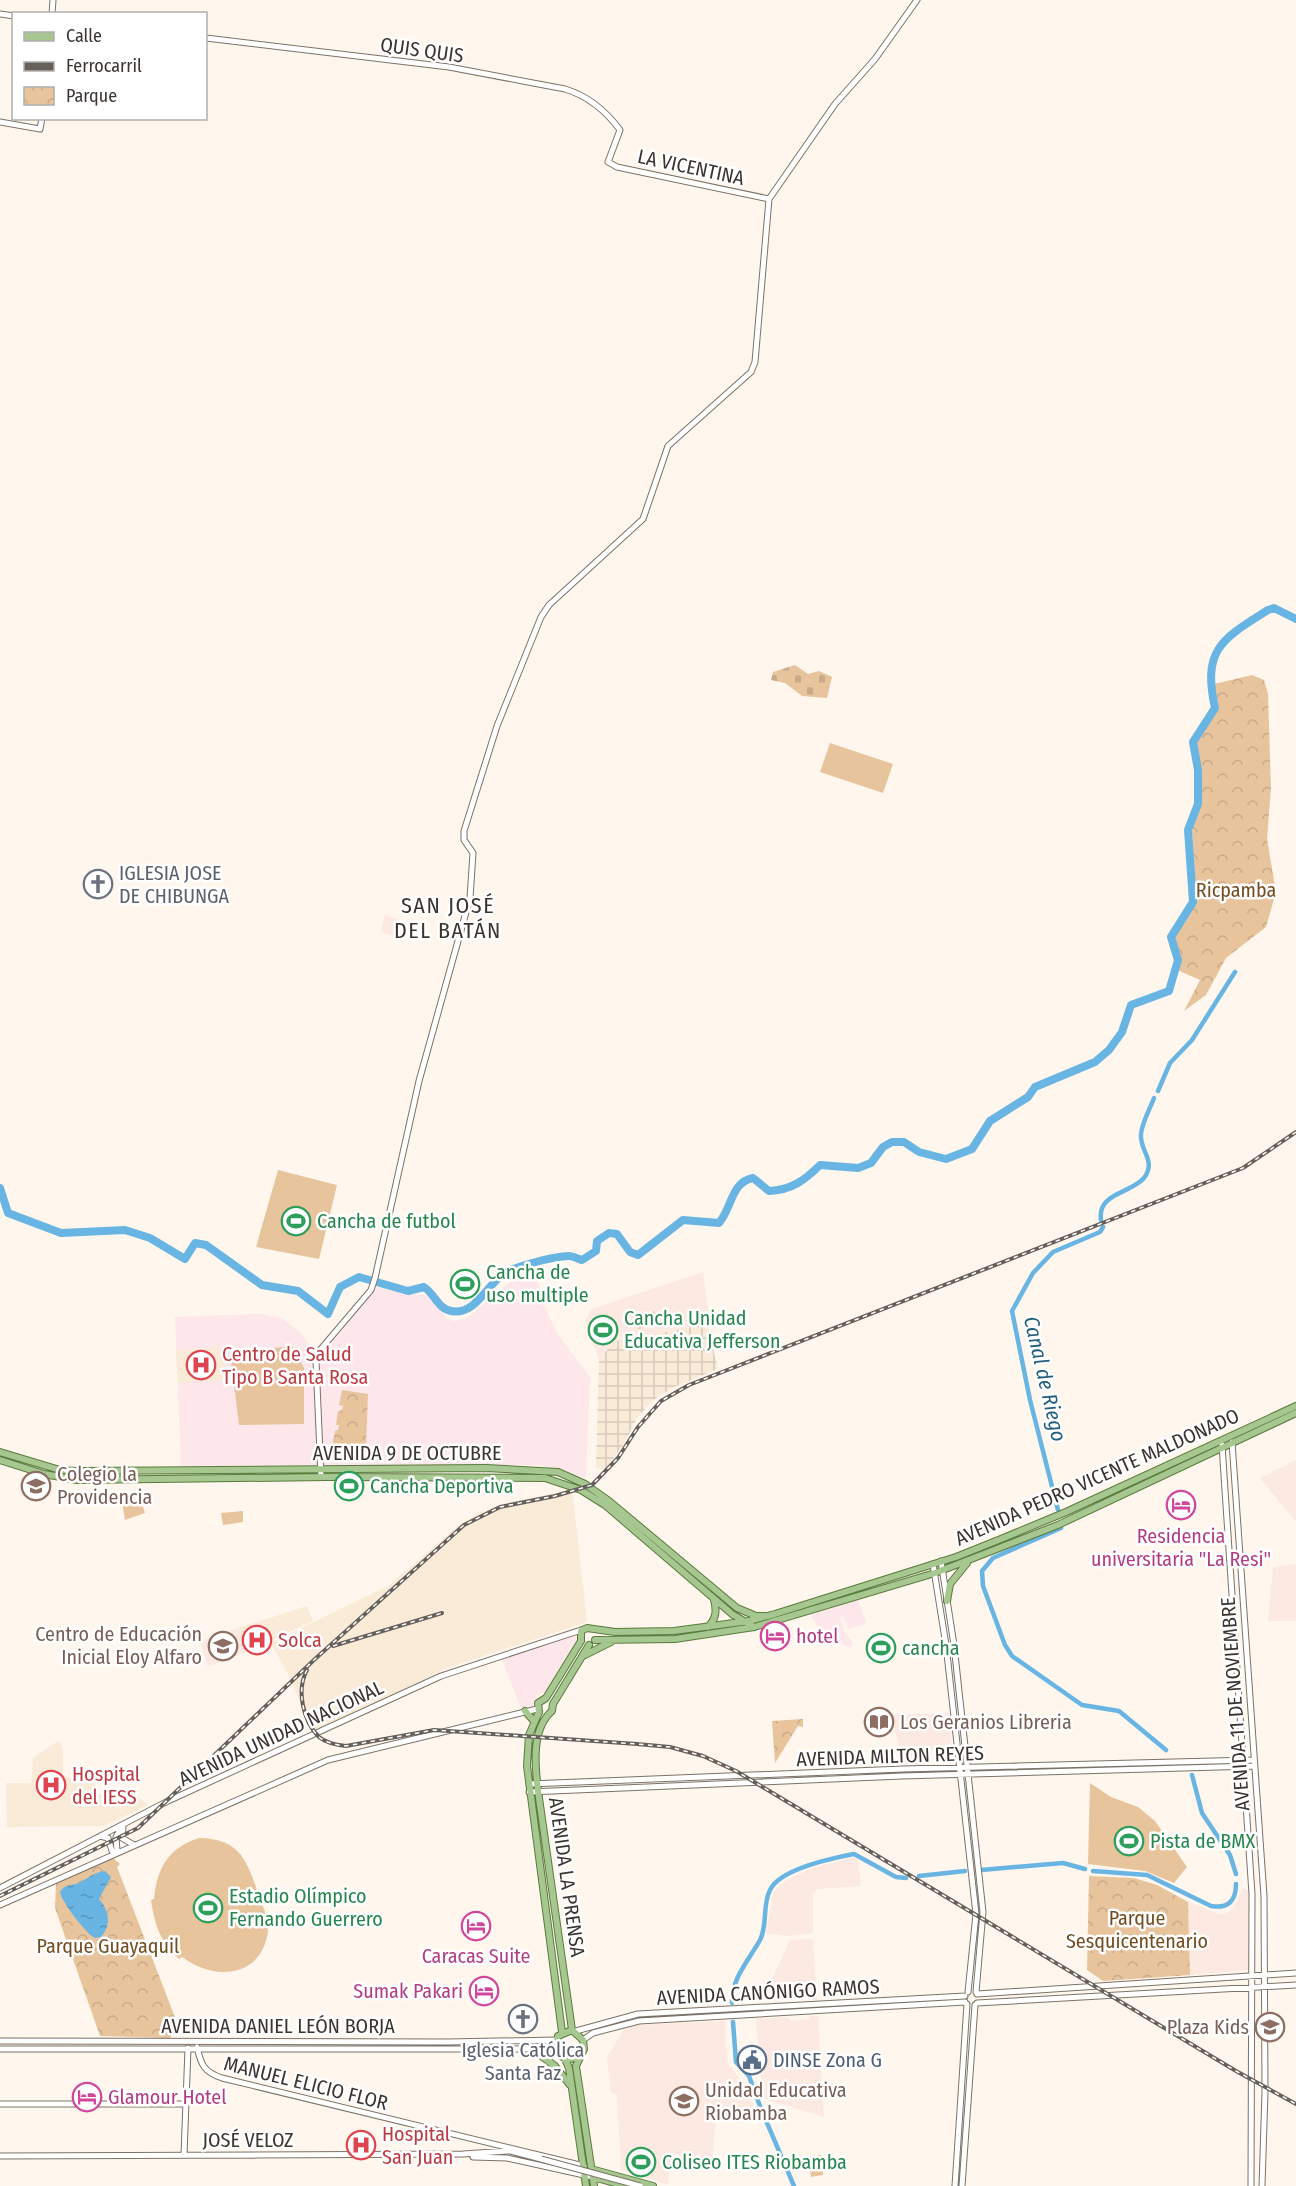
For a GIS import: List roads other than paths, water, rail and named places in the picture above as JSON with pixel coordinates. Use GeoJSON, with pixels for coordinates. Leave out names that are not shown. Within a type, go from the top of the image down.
{"type":"FeatureCollection","features":[{"type":"Feature","properties":{"kind":"main road","name":"AVENIDA PEDRO VICENTE MALDONADO"},"geometry":{"type":"LineString","coordinates":[[1232,1440],[1296,1406]]}},
{"type":"Feature","properties":{"kind":"main road","name":"AVENIDA PEDRO VICENTE MALDONADO"},"geometry":{"type":"LineString","coordinates":[[584,1629],[674,1631],[746,1622],[768,1616],[941,1562],[1055,1517],[1296,1413]]}},
{"type":"Feature","properties":{"kind":"main road","name":"AVENIDA PEDRO VICENTE MALDONADO"},"geometry":{"type":"LineString","coordinates":[[595,1640],[675,1639],[754,1627],[934,1573],[969,1561],[1110,1502],[1221,1444]]}},
{"type":"Feature","properties":{"kind":"main road","name":"AVENIDA 9 DE OCTUBRE"},"geometry":{"type":"LineString","coordinates":[[0,1452],[60,1470],[77,1471],[486,1468],[558,1472],[577,1479],[603,1496],[736,1608],[756,1616],[768,1616]]}},
{"type":"Feature","properties":{"kind":"main road","name":"AVENIDA 9 DE OCTUBRE"},"geometry":{"type":"LineString","coordinates":[[0,1460],[69,1480],[486,1476],[561,1482],[592,1495],[714,1599],[754,1627]]}},
{"type":"Feature","properties":{"kind":"main road"},"geometry":{"type":"LineString","coordinates":[[947,1601],[953,1577],[969,1561]]}},
{"type":"Feature","properties":{"kind":"main road"},"geometry":{"type":"LineString","coordinates":[[708,1627],[714,1621],[717,1610],[714,1599]]}},
{"type":"Feature","properties":{"kind":"main road"},"geometry":{"type":"LineString","coordinates":[[584,1629],[580,1634],[581,1641],[546,1698],[540,1700],[538,1710],[546,1714],[552,1711],[553,1704],[574,1666],[589,1644],[595,1640],[593,1630]]}},
{"type":"Feature","properties":{"kind":"main road"},"geometry":{"type":"LineString","coordinates":[[574,1666],[587,1652],[617,1640]]}},
{"type":"Feature","properties":{"kind":"main road"},"geometry":{"type":"LineString","coordinates":[[581,1641],[589,1644]]}},
{"type":"Feature","properties":{"kind":"main road"},"geometry":{"type":"LineString","coordinates":[[546,1698],[553,1704]]}},
{"type":"Feature","properties":{"kind":"main road","name":"AVENIDA LA PRENSA"},"geometry":{"type":"LineString","coordinates":[[538,1710],[528,1747],[529,1788],[546,1894],[562,2032]]}},
{"type":"Feature","properties":{"kind":"main road"},"geometry":{"type":"LineString","coordinates":[[525,1711],[534,1721]]}},
{"type":"Feature","properties":{"kind":"main road","name":"AVENIDA LA PRENSA"},"geometry":{"type":"LineString","coordinates":[[546,1714],[537,1740],[537,1784],[574,2031]]}},
{"type":"Feature","properties":{"kind":"main road"},"geometry":{"type":"LineString","coordinates":[[586,2186],[585,2175],[588,2167],[576,2066],[584,2049],[584,2040],[574,2031],[562,2032],[556,2040],[555,2049],[566,2059],[588,2167],[594,2186]]}},
{"type":"Feature","properties":{"kind":"main road"},"geometry":{"type":"LineString","coordinates":[[532,2049],[555,2066],[573,2090]]}},
{"type":"Feature","properties":{"kind":"main road"},"geometry":{"type":"LineString","coordinates":[[566,2059],[579,2056]]}},
{"type":"Feature","properties":{"kind":"main road"},"geometry":{"type":"LineString","coordinates":[[588,2167],[652,2186]]}},
{"type":"Feature","properties":{"kind":"main road"},"geometry":{"type":"LineString","coordinates":[[593,2177],[626,2186]]}},
{"type":"Feature","properties":{"kind":"main road"},"geometry":{"type":"LineString","coordinates":[[600,2186],[608,2181]]}},
{"type":"Feature","properties":{"kind":"street"},"geometry":{"type":"LineString","coordinates":[[321,1477],[316,1362],[320,1350],[371,1290],[375,1278],[419,1081],[470,898],[473,854],[464,840],[464,831],[497,726],[541,617],[549,604],[643,519],[668,446],[751,372],[755,362],[769,199],[828,113],[875,58],[917,0]]}},
{"type":"Feature","properties":{"kind":"street","name":"QUIS QUIS"},"geometry":{"type":"LineString","coordinates":[[207,38],[449,68],[538,83],[575,92],[608,113],[620,130],[608,162]]}},
{"type":"Feature","properties":{"kind":"street"},"geometry":{"type":"LineString","coordinates":[[0,122],[40,129],[42,120]]}},
{"type":"Feature","properties":{"kind":"street","name":"LA VICENTINA"},"geometry":{"type":"LineString","coordinates":[[608,162],[617,166],[769,199]]}},
{"type":"Feature","properties":{"kind":"street","name":"AVENIDA 11 DE NOVIEMBRE"},"geometry":{"type":"LineString","coordinates":[[1232,1440],[1264,1896],[1262,2186]]}},
{"type":"Feature","properties":{"kind":"street","name":"AVENIDA 11 DE NOVIEMBRE"},"geometry":{"type":"LineString","coordinates":[[1221,1444],[1252,1894],[1251,2186]]}},
{"type":"Feature","properties":{"kind":"street"},"geometry":{"type":"LineString","coordinates":[[941,1562],[982,1912],[962,2186]]}},
{"type":"Feature","properties":{"kind":"street"},"geometry":{"type":"LineString","coordinates":[[933,1564],[946,1645],[976,1914],[966,1999],[955,2186]]}},
{"type":"Feature","properties":{"kind":"street","name":"AVENIDA UNIDAD NACIONAL"},"geometry":{"type":"LineString","coordinates":[[0,1888],[106,1832],[441,1676],[584,1629]]}},
{"type":"Feature","properties":{"kind":"street","name":"AVENIDA UNIDAD NACIONAL"},"geometry":{"type":"LineString","coordinates":[[0,1905],[117,1851],[327,1760],[525,1711],[538,1710]]}},
{"type":"Feature","properties":{"kind":"street","name":"AVENIDA MILTON REYES"},"geometry":{"type":"LineString","coordinates":[[529,1788],[538,1791],[959,1775],[966,1772],[1242,1760],[1253,1763]]}},
{"type":"Feature","properties":{"kind":"street","name":"AVENIDA MILTON REYES"},"geometry":{"type":"LineString","coordinates":[[529,1788],[537,1784],[958,1768],[966,1772],[1242,1767],[1253,1763]]}},
{"type":"Feature","properties":{"kind":"street"},"geometry":{"type":"LineString","coordinates":[[117,1851],[116,1837],[119,1829],[128,1822]]}},
{"type":"Feature","properties":{"kind":"street"},"geometry":{"type":"LineString","coordinates":[[128,1822],[123,1826],[121,1835],[127,1842],[134,1845]]}},
{"type":"Feature","properties":{"kind":"street"},"geometry":{"type":"LineString","coordinates":[[106,1832],[116,1837],[125,1848]]}},
{"type":"Feature","properties":{"kind":"street"},"geometry":{"type":"LineString","coordinates":[[100,1836],[108,1838],[111,1843],[109,1855]]}},
{"type":"Feature","properties":{"kind":"street","name":"AVENIDA CANÓNIGO RAMOS"},"geometry":{"type":"LineString","coordinates":[[584,2040],[593,2033],[639,2020],[966,1999],[977,1993],[1296,1973]]}},
{"type":"Feature","properties":{"kind":"street"},"geometry":{"type":"LineString","coordinates":[[1117,1984],[1119,1994]]}},
{"type":"Feature","properties":{"kind":"street","name":"AVENIDA CANÓNIGO RAMOS"},"geometry":{"type":"LineString","coordinates":[[574,2031],[638,2014],[966,1999],[976,2004],[1296,1985]]}},
{"type":"Feature","properties":{"kind":"street","name":"MANUEL ELICIO FLOR"},"geometry":{"type":"LineString","coordinates":[[195,2040],[202,2067],[215,2076],[588,2167]]}},
{"type":"Feature","properties":{"kind":"street","name":"AVENIDA DANIEL LEÓN BORJA"},"geometry":{"type":"LineString","coordinates":[[0,2041],[448,2042],[556,2040]]}},
{"type":"Feature","properties":{"kind":"street"},"geometry":{"type":"LineString","coordinates":[[184,2155],[188,2049],[185,2041]]}},
{"type":"Feature","properties":{"kind":"street","name":"AVENIDA DANIEL LEÓN BORJA"},"geometry":{"type":"LineString","coordinates":[[0,2049],[555,2049]]}},
{"type":"Feature","properties":{"kind":"street"},"geometry":{"type":"LineString","coordinates":[[0,2104],[186,2104]]}},
{"type":"Feature","properties":{"kind":"street"},"geometry":{"type":"LineString","coordinates":[[458,2135],[508,2151],[640,2186]]}},
{"type":"Feature","properties":{"kind":"street","name":"JOSÉ VELOZ"},"geometry":{"type":"LineString","coordinates":[[0,2156],[463,2154],[508,2151]]}},
{"type":"Feature","properties":{"kind":"street"},"geometry":{"type":"LineString","coordinates":[[463,2154],[469,2157],[507,2158],[593,2177]]}},
{"type":"Feature","properties":{"kind":"water"},"geometry":{"type":"Polygon","coordinates":[[[105,1871],[111,1877],[99,1899],[107,1913],[108,1923],[101,1937],[95,1938],[75,1917],[60,1892],[65,1887],[105,1871]]]}},
{"type":"Feature","properties":{"kind":"waterway"},"geometry":{"type":"LineString","coordinates":[[0,1188],[8,1213],[61,1233],[125,1230],[150,1238],[185,1259],[195,1243],[206,1245],[262,1285],[298,1291],[328,1314],[340,1287],[359,1277],[408,1291],[424,1287],[442,1307],[451,1311],[459,1311],[473,1305],[496,1280],[507,1272],[534,1262],[563,1256],[582,1260],[596,1251],[597,1241],[609,1233],[617,1234],[630,1252],[638,1255],[683,1220],[719,1223],[736,1190],[746,1180],[753,1178],[769,1191],[784,1189],[803,1180],[820,1165],[858,1168],[871,1163],[883,1147],[892,1142],[904,1142],[919,1152],[946,1159],[972,1149],[990,1121],[1028,1097],[1035,1087],[1095,1062],[1109,1050],[1122,1032],[1131,1005],[1169,991],[1178,960],[1171,937],[1193,902],[1188,830],[1198,804],[1198,770],[1193,742],[1215,708],[1211,672],[1214,659],[1219,648],[1228,638],[1268,610],[1274,608],[1296,619]]}},
{"type":"Feature","properties":{"kind":"waterway","name":"Canal de Riego"},"geometry":{"type":"LineString","coordinates":[[1158,1091],[1170,1063],[1192,1040],[1235,972]]}},
{"type":"Feature","properties":{"kind":"waterway","name":"Canal de Riego"},"geometry":{"type":"LineString","coordinates":[[1101,1220],[1104,1204],[1138,1183],[1148,1172],[1149,1166],[1141,1134],[1144,1120],[1154,1098]]}},
{"type":"Feature","properties":{"kind":"waterway","name":"Canal de Riego"},"geometry":{"type":"LineString","coordinates":[[1058,1510],[1030,1400],[1012,1311],[1033,1273],[1053,1252],[1100,1232],[1103,1227]]}},
{"type":"Feature","properties":{"kind":"waterway","name":"Canal de Riego"},"geometry":{"type":"LineString","coordinates":[[1061,1528],[993,1558],[982,1571],[983,1586],[1005,1645],[1012,1656],[1082,1705],[1119,1711],[1166,1750]]}},
{"type":"Feature","properties":{"kind":"waterway","name":"Canal de Riego"},"geometry":{"type":"LineString","coordinates":[[1192,1775],[1202,1813],[1230,1855],[1236,1874]]}},
{"type":"Feature","properties":{"kind":"waterway","name":"Canal de Riego"},"geometry":{"type":"LineString","coordinates":[[732,2003],[734,1986],[760,1940],[770,1890],[784,1876],[795,1870],[833,1858],[854,1854],[896,1877],[906,1878]]}},
{"type":"Feature","properties":{"kind":"waterway","name":"Canal de Riego"},"geometry":{"type":"LineString","coordinates":[[981,1870],[1063,1863],[1085,1869]]}},
{"type":"Feature","properties":{"kind":"waterway","name":"Canal de Riego"},"geometry":{"type":"LineString","coordinates":[[919,1876],[965,1871]]}},
{"type":"Feature","properties":{"kind":"waterway","name":"Canal de Riego"},"geometry":{"type":"LineString","coordinates":[[1093,1871],[1147,1875],[1217,1907],[1230,1903],[1236,1884]]}},
{"type":"Feature","properties":{"kind":"waterway","name":"Canal de Riego"},"geometry":{"type":"LineString","coordinates":[[733,2022],[736,2062],[749,2076],[794,2186]]}},
{"type":"Feature","properties":{"kind":"railway"},"geometry":{"type":"LineString","coordinates":[[0,1896],[138,1828],[315,1659],[464,1525],[500,1507],[555,1496],[592,1485],[618,1458],[638,1427],[661,1401],[689,1385],[1243,1168],[1296,1132]]}},
{"type":"Feature","properties":{"kind":"railway"},"geometry":{"type":"LineString","coordinates":[[333,1646],[442,1613]]}},
{"type":"Feature","properties":{"kind":"railway"},"geometry":{"type":"LineString","coordinates":[[307,1670],[302,1687],[305,1714],[319,1737],[335,1744],[346,1746],[434,1730],[670,1747],[703,1756],[736,1771],[1236,2071],[1296,2104]]}},
{"type":"Feature","properties":{"kind":"place","name":"IGLESIA JOSE DE CHIBUNGA"},"geometry":{"type":"Point","coordinates":[98,884]}},
{"type":"Feature","properties":{"kind":"place","name":"Cancha de futbol"},"geometry":{"type":"Point","coordinates":[296,1221]}},
{"type":"Feature","properties":{"kind":"place","name":"Cancha de uso multiple"},"geometry":{"type":"Point","coordinates":[465,1284]}},
{"type":"Feature","properties":{"kind":"place","name":"Cancha Unidad Educativa Jefferson"},"geometry":{"type":"Point","coordinates":[603,1330]}},
{"type":"Feature","properties":{"kind":"place","name":"Centro de Salud Tipo B Santa Rosa"},"geometry":{"type":"Point","coordinates":[201,1365]}},
{"type":"Feature","properties":{"kind":"place","name":"Colegio la Providencia"},"geometry":{"type":"Point","coordinates":[36,1486]}},
{"type":"Feature","properties":{"kind":"place","name":"Cancha Deportiva"},"geometry":{"type":"Point","coordinates":[349,1486]}},
{"type":"Feature","properties":{"kind":"place","name":"Residencia universitaria \"La Resi\""},"geometry":{"type":"Point","coordinates":[1181,1505]}},
{"type":"Feature","properties":{"kind":"place","name":"hotel"},"geometry":{"type":"Point","coordinates":[775,1636]}},
{"type":"Feature","properties":{"kind":"place","name":"Solca"},"geometry":{"type":"Point","coordinates":[257,1640]}},
{"type":"Feature","properties":{"kind":"place","name":"Centro de Educación Inicial Eloy Alfaro"},"geometry":{"type":"Point","coordinates":[223,1646]}},
{"type":"Feature","properties":{"kind":"place","name":"cancha"},"geometry":{"type":"Point","coordinates":[881,1648]}},
{"type":"Feature","properties":{"kind":"place","name":"Los Geranios Libreria"},"geometry":{"type":"Point","coordinates":[879,1722]}},
{"type":"Feature","properties":{"kind":"place","name":"Hospital del IESS"},"geometry":{"type":"Point","coordinates":[51,1785]}},
{"type":"Feature","properties":{"kind":"place","name":"Pista de BMX"},"geometry":{"type":"Point","coordinates":[1129,1841]}},
{"type":"Feature","properties":{"kind":"place","name":"Estadio Olímpico Fernando Guerrero"},"geometry":{"type":"Point","coordinates":[208,1908]}},
{"type":"Feature","properties":{"kind":"place","name":"Caracas Suite"},"geometry":{"type":"Point","coordinates":[476,1926]}},
{"type":"Feature","properties":{"kind":"place","name":"Sumak Pakari"},"geometry":{"type":"Point","coordinates":[484,1991]}},
{"type":"Feature","properties":{"kind":"place","name":"Iglesia Católica Santa Faz"},"geometry":{"type":"Point","coordinates":[523,2019]}},
{"type":"Feature","properties":{"kind":"place","name":"Plaza Kids"},"geometry":{"type":"Point","coordinates":[1270,2027]}},
{"type":"Feature","properties":{"kind":"place","name":"DINSE Zona G"},"geometry":{"type":"Point","coordinates":[752,2060]}},
{"type":"Feature","properties":{"kind":"place","name":"Glamour Hotel"},"geometry":{"type":"Point","coordinates":[87,2097]}},
{"type":"Feature","properties":{"kind":"place","name":"Unidad Educativa Riobamba"},"geometry":{"type":"Point","coordinates":[684,2101]}},
{"type":"Feature","properties":{"kind":"place","name":"Hospital San Juan"},"geometry":{"type":"Point","coordinates":[361,2145]}},
{"type":"Feature","properties":{"kind":"place","name":"Coliseo ITES Riobamba"},"geometry":{"type":"Point","coordinates":[641,2162]}},
{"type":"Feature","properties":{"kind":"district","name":"SAN JOSÉ DEL BATÁN"},"geometry":{"type":"Point","coordinates":[448,918]}},
{"type":"Feature","properties":{"kind":"park label","name":"Ricpamba"},"geometry":{"type":"Point","coordinates":[1236,890]}},
{"type":"Feature","properties":{"kind":"park label","name":"Parque Sesquicentenario"},"geometry":{"type":"Point","coordinates":[1137,1930]}},
{"type":"Feature","properties":{"kind":"park label","name":"Parque Guayaquil"},"geometry":{"type":"Point","coordinates":[108,1946]}}]}
